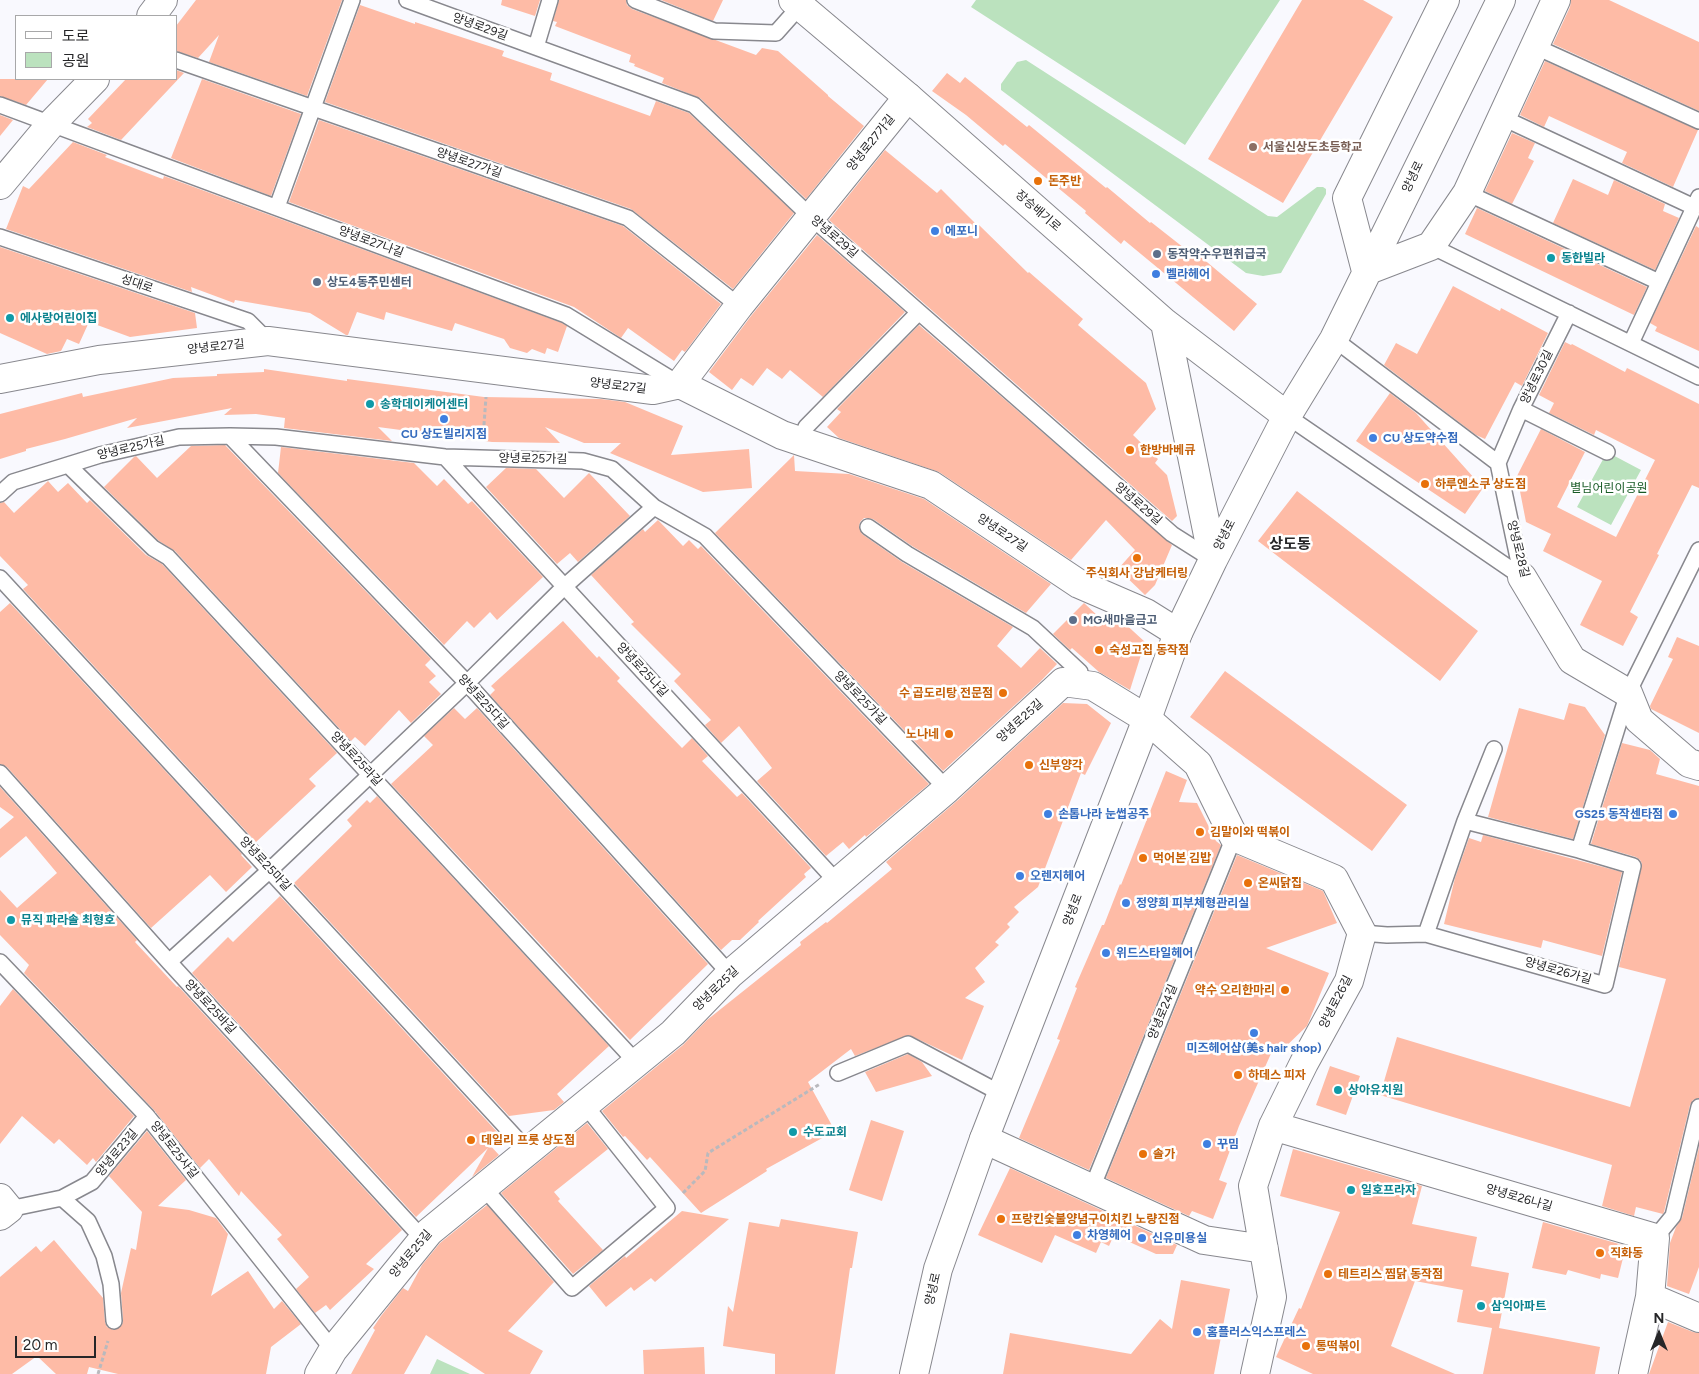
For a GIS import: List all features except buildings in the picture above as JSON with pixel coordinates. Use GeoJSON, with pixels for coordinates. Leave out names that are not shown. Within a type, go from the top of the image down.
{"type":"FeatureCollection","features":[{"type":"Feature","properties":{"kind":"street"},"geometry":{"type":"LineString","coordinates":[[151,15],[163,0]]}},
{"type":"Feature","properties":{"kind":"street"},"geometry":{"type":"LineString","coordinates":[[1445,0],[1348,198],[1366,271],[1431,246],[1467,192],[1556,0]]}},
{"type":"Feature","properties":{"kind":"street","name":"양녕로"},"geometry":{"type":"LineString","coordinates":[[914,1374],[938,1269],[984,1139],[1178,633],[1287,416],[1334,339],[1501,0]]}},
{"type":"Feature","properties":{"kind":"street","name":"장승배기로"},"geometry":{"type":"LineString","coordinates":[[796,3],[908,97],[1165,323],[1287,416]]}},
{"type":"Feature","properties":{"kind":"street"},"geometry":{"type":"LineString","coordinates":[[0,185],[51,124],[94,80]]}},
{"type":"Feature","properties":{"kind":"street","name":"양녕로27가길"},"geometry":{"type":"LineString","coordinates":[[680,384],[739,306],[908,97]]}},
{"type":"Feature","properties":{"kind":"street"},"geometry":{"type":"LineString","coordinates":[[1165,323],[1213,560]]}},
{"type":"Feature","properties":{"kind":"street","name":"양녕로27길"},"geometry":{"type":"LineString","coordinates":[[0,379],[99,360],[268,341],[653,390],[680,384],[782,435],[931,485],[1079,584],[1146,613],[1178,633]]}},
{"type":"Feature","properties":{"kind":"street","name":"양녕로28길"},"geometry":{"type":"LineString","coordinates":[[1522,577],[1572,660],[1628,693]]}},
{"type":"Feature","properties":{"kind":"street","name":"양녕로25길"},"geometry":{"type":"LineString","coordinates":[[319,1374],[333,1350],[429,1232],[673,1032],[730,974],[947,788],[1063,682],[1093,686],[1146,719]]}},
{"type":"Feature","properties":{"kind":"street"},"geometry":{"type":"LineString","coordinates":[[1628,693],[1639,720],[1689,763],[1699,766]]}},
{"type":"Feature","properties":{"kind":"street"},"geometry":{"type":"LineString","coordinates":[[1146,719],[1198,764],[1234,837],[1334,879],[1362,933]]}},
{"type":"Feature","properties":{"kind":"street","name":"양녕로26길"},"geometry":{"type":"LineString","coordinates":[[1258,1373],[1272,1297],[1253,1186],[1273,1126],[1348,981],[1362,933]]}},
{"type":"Feature","properties":{"kind":"street","name":"양녕로26나길"},"geometry":{"type":"LineString","coordinates":[[1273,1126],[1655,1238]]}},
{"type":"Feature","properties":{"kind":"street"},"geometry":{"type":"LineString","coordinates":[[984,1139],[1204,1240],[1264,1249]]}},
{"type":"Feature","properties":{"kind":"street"},"geometry":{"type":"LineString","coordinates":[[1634,1374],[1650,1296],[1655,1238]]}},
{"type":"Feature","properties":{"kind":"street"},"geometry":{"type":"LineString","coordinates":[[1650,1296],[1699,1318]]}},
{"type":"Feature","properties":{"kind":"lane"},"geometry":{"type":"LineString","coordinates":[[277,208],[352,0]]}},
{"type":"Feature","properties":{"kind":"lane","name":"양녕로29길"},"geometry":{"type":"LineString","coordinates":[[407,0],[694,105],[811,217],[1172,534],[1213,560]]}},
{"type":"Feature","properties":{"kind":"lane"},"geometry":{"type":"LineString","coordinates":[[536,47],[550,0]]}},
{"type":"Feature","properties":{"kind":"lane"},"geometry":{"type":"LineString","coordinates":[[635,0],[714,31],[776,33],[796,3]]}},
{"type":"Feature","properties":{"kind":"lane"},"geometry":{"type":"LineString","coordinates":[[1534,46],[1699,121]]}},
{"type":"Feature","properties":{"kind":"lane","name":"양녕로27가길"},"geometry":{"type":"LineString","coordinates":[[178,61],[628,218],[739,306]]}},
{"type":"Feature","properties":{"kind":"lane","name":"양녕로27나길"},"geometry":{"type":"LineString","coordinates":[[0,106],[566,315],[680,384]]}},
{"type":"Feature","properties":{"kind":"lane"},"geometry":{"type":"LineString","coordinates":[[1501,117],[1697,202],[1631,343]]}},
{"type":"Feature","properties":{"kind":"lane"},"geometry":{"type":"LineString","coordinates":[[1467,192],[1659,282]]}},
{"type":"Feature","properties":{"kind":"lane","name":"성대로"},"geometry":{"type":"LineString","coordinates":[[0,237],[248,321],[268,341]]}},
{"type":"Feature","properties":{"kind":"lane"},"geometry":{"type":"LineString","coordinates":[[1431,246],[1699,376]]}},
{"type":"Feature","properties":{"kind":"lane"},"geometry":{"type":"LineString","coordinates":[[800,442],[806,428],[919,312]]}},
{"type":"Feature","properties":{"kind":"lane","name":"양녕로30길"},"geometry":{"type":"LineString","coordinates":[[1569,313],[1521,409],[1607,452]]}},
{"type":"Feature","properties":{"kind":"lane"},"geometry":{"type":"LineString","coordinates":[[1334,339],[1498,463],[1521,409]]}},
{"type":"Feature","properties":{"kind":"lane"},"geometry":{"type":"LineString","coordinates":[[1287,416],[1522,577]]}},
{"type":"Feature","properties":{"kind":"lane","name":"양녕로25다길"},"geometry":{"type":"LineString","coordinates":[[230,436],[467,683],[730,974]]}},
{"type":"Feature","properties":{"kind":"lane","name":"양녕로25가길"},"geometry":{"type":"LineString","coordinates":[[0,494],[13,482],[100,455],[179,437],[276,437],[445,457],[583,461],[612,469],[654,507],[704,536],[947,788]]}},
{"type":"Feature","properties":{"kind":"lane","name":"양녕로25나길"},"geometry":{"type":"LineString","coordinates":[[445,457],[838,883]]}},
{"type":"Feature","properties":{"kind":"lane","name":"양녕로28길"},"geometry":{"type":"LineString","coordinates":[[1498,463],[1522,577]]}},
{"type":"Feature","properties":{"kind":"lane","name":"양녕로25라길"},"geometry":{"type":"LineString","coordinates":[[68,465],[153,548],[168,557],[636,1062]]}},
{"type":"Feature","properties":{"kind":"lane"},"geometry":{"type":"LineString","coordinates":[[169,962],[270,870],[467,683],[565,586],[654,507]]}},
{"type":"Feature","properties":{"kind":"lane"},"geometry":{"type":"LineString","coordinates":[[868,527],[906,554],[1033,628],[1080,672],[1078,684]]}},
{"type":"Feature","properties":{"kind":"lane"},"geometry":{"type":"LineString","coordinates":[[1580,850],[1628,693],[1695,571],[1699,550]]}},
{"type":"Feature","properties":{"kind":"lane","name":"양녕로25마길"},"geometry":{"type":"LineString","coordinates":[[0,578],[528,1151]]}},
{"type":"Feature","properties":{"kind":"lane"},"geometry":{"type":"LineString","coordinates":[[1426,934],[1464,821],[1494,749]]}},
{"type":"Feature","properties":{"kind":"lane","name":"양녕로25바길"},"geometry":{"type":"LineString","coordinates":[[0,773],[169,962],[423,1239]]}},
{"type":"Feature","properties":{"kind":"lane","name":"양녕로26가길"},"geometry":{"type":"LineString","coordinates":[[1362,933],[1387,935],[1426,934],[1605,985],[1633,866],[1580,850],[1464,821]]}},
{"type":"Feature","properties":{"kind":"lane","name":"양녕로24길"},"geometry":{"type":"LineString","coordinates":[[1092,1188],[1234,837]]}},
{"type":"Feature","properties":{"kind":"lane","name":"양녕로25사길"},"geometry":{"type":"LineString","coordinates":[[0,962],[147,1116],[333,1350]]}},
{"type":"Feature","properties":{"kind":"lane"},"geometry":{"type":"LineString","coordinates":[[838,1073],[908,1044],[1002,1094]]}},
{"type":"Feature","properties":{"kind":"lane"},"geometry":{"type":"LineString","coordinates":[[483,1187],[572,1288],[667,1208],[584,1105]]}},
{"type":"Feature","properties":{"kind":"lane"},"geometry":{"type":"LineString","coordinates":[[1655,1238],[1673,1216],[1699,1107]]}},
{"type":"Feature","properties":{"kind":"lane","name":"양녕로23길"},"geometry":{"type":"LineString","coordinates":[[3,1208],[62,1198],[92,1182],[147,1116]]}},
{"type":"Feature","properties":{"kind":"lane"},"geometry":{"type":"LineString","coordinates":[[62,1198],[88,1221],[104,1256],[112,1284],[114,1322]]}},
{"type":"Feature","properties":{"kind":"path"},"geometry":{"type":"LineString","coordinates":[[482,458],[488,369]]}},
{"type":"Feature","properties":{"kind":"path"},"geometry":{"type":"LineString","coordinates":[[667,1208],[704,1171],[708,1153],[838,1073]]}},
{"type":"Feature","properties":{"kind":"path"},"geometry":{"type":"LineString","coordinates":[[98,1374],[114,1322]]}},
{"type":"Feature","properties":{"kind":"green space"},"geometry":{"type":"Polygon","coordinates":[[[976,0],[1280,0],[1185,145],[971,7],[976,0]]]}},
{"type":"Feature","properties":{"kind":"green space"},"geometry":{"type":"Polygon","coordinates":[[[1026,60],[1268,216],[1277,217],[1317,187],[1326,189],[1326,194],[1281,273],[1263,276],[1246,273],[1001,90],[1001,84],[1017,62],[1026,60]]]}},
{"type":"Feature","properties":{"kind":"green space","name":"별님어린이공원"},"geometry":{"type":"Polygon","coordinates":[[[1607,452],[1641,470],[1611,525],[1577,507],[1607,452]]]}},
{"type":"Feature","properties":{"kind":"green space"},"geometry":{"type":"Polygon","coordinates":[[[437,1359],[470,1374],[430,1374],[437,1359]]]}},
{"type":"Feature","properties":{"kind":"place","name":"서울신상도초등학교"},"geometry":{"type":"Point","coordinates":[1253,147]}},
{"type":"Feature","properties":{"kind":"place","name":"돈주반"},"geometry":{"type":"Point","coordinates":[1038,181]}},
{"type":"Feature","properties":{"kind":"place","name":"에포니"},"geometry":{"type":"Point","coordinates":[935,231]}},
{"type":"Feature","properties":{"kind":"place","name":"동작약수우편취급국"},"geometry":{"type":"Point","coordinates":[1157,254]}},
{"type":"Feature","properties":{"kind":"place","name":"동한빌라"},"geometry":{"type":"Point","coordinates":[1551,258]}},
{"type":"Feature","properties":{"kind":"place","name":"벨라헤어"},"geometry":{"type":"Point","coordinates":[1156,274]}},
{"type":"Feature","properties":{"kind":"place","name":"상도4동주민센터"},"geometry":{"type":"Point","coordinates":[317,282]}},
{"type":"Feature","properties":{"kind":"place","name":"에사랑어린이집"},"geometry":{"type":"Point","coordinates":[10,318]}},
{"type":"Feature","properties":{"kind":"place","name":"송학데이케어센터"},"geometry":{"type":"Point","coordinates":[370,404]}},
{"type":"Feature","properties":{"kind":"place","name":"CU 상도빌리지점"},"geometry":{"type":"Point","coordinates":[444,419]}},
{"type":"Feature","properties":{"kind":"place","name":"CU 상도약수점"},"geometry":{"type":"Point","coordinates":[1373,438]}},
{"type":"Feature","properties":{"kind":"place","name":"한방바베큐"},"geometry":{"type":"Point","coordinates":[1130,450]}},
{"type":"Feature","properties":{"kind":"place","name":"하루엔소쿠 상도점"},"geometry":{"type":"Point","coordinates":[1425,484]}},
{"type":"Feature","properties":{"kind":"place","name":"주식회사 강남케터링"},"geometry":{"type":"Point","coordinates":[1137,558]}},
{"type":"Feature","properties":{"kind":"place","name":"MG새마을금고"},"geometry":{"type":"Point","coordinates":[1073,620]}},
{"type":"Feature","properties":{"kind":"place","name":"숙성고집 동작점"},"geometry":{"type":"Point","coordinates":[1099,650]}},
{"type":"Feature","properties":{"kind":"place","name":"수 곱도리탕 전문점"},"geometry":{"type":"Point","coordinates":[1003,693]}},
{"type":"Feature","properties":{"kind":"place","name":"노나네"},"geometry":{"type":"Point","coordinates":[949,734]}},
{"type":"Feature","properties":{"kind":"place","name":"신부양각"},"geometry":{"type":"Point","coordinates":[1029,765]}},
{"type":"Feature","properties":{"kind":"place","name":"손톱나라 눈썹공주"},"geometry":{"type":"Point","coordinates":[1048,814]}},
{"type":"Feature","properties":{"kind":"place","name":"GS25 동작센타점"},"geometry":{"type":"Point","coordinates":[1673,814]}},
{"type":"Feature","properties":{"kind":"place","name":"김말이와 떡볶이"},"geometry":{"type":"Point","coordinates":[1200,832]}},
{"type":"Feature","properties":{"kind":"place","name":"먹어본 김밥"},"geometry":{"type":"Point","coordinates":[1143,858]}},
{"type":"Feature","properties":{"kind":"place","name":"오렌지헤어"},"geometry":{"type":"Point","coordinates":[1020,876]}},
{"type":"Feature","properties":{"kind":"place","name":"온씨닭집"},"geometry":{"type":"Point","coordinates":[1248,883]}},
{"type":"Feature","properties":{"kind":"place","name":"정양희 피부체형관리실"},"geometry":{"type":"Point","coordinates":[1126,903]}},
{"type":"Feature","properties":{"kind":"place","name":"뮤직 파라솔 최형호"},"geometry":{"type":"Point","coordinates":[11,920]}},
{"type":"Feature","properties":{"kind":"place","name":"위드스타일헤어"},"geometry":{"type":"Point","coordinates":[1106,953]}},
{"type":"Feature","properties":{"kind":"place","name":"약수 오리한마리"},"geometry":{"type":"Point","coordinates":[1285,990]}},
{"type":"Feature","properties":{"kind":"place","name":"미즈헤어샵(美s hair shop)"},"geometry":{"type":"Point","coordinates":[1254,1033]}},
{"type":"Feature","properties":{"kind":"place","name":"하데스 피자"},"geometry":{"type":"Point","coordinates":[1238,1075]}},
{"type":"Feature","properties":{"kind":"place","name":"상아유치원"},"geometry":{"type":"Point","coordinates":[1338,1090]}},
{"type":"Feature","properties":{"kind":"place","name":"수도교회"},"geometry":{"type":"Point","coordinates":[793,1132]}},
{"type":"Feature","properties":{"kind":"place","name":"데일리 프룻 상도점"},"geometry":{"type":"Point","coordinates":[471,1140]}},
{"type":"Feature","properties":{"kind":"place","name":"꾸밈"},"geometry":{"type":"Point","coordinates":[1207,1144]}},
{"type":"Feature","properties":{"kind":"place","name":"솔가"},"geometry":{"type":"Point","coordinates":[1143,1154]}},
{"type":"Feature","properties":{"kind":"place","name":"일호프라자"},"geometry":{"type":"Point","coordinates":[1351,1190]}},
{"type":"Feature","properties":{"kind":"place","name":"프랑킨숯불양념구이치킨 노량진점"},"geometry":{"type":"Point","coordinates":[1001,1219]}},
{"type":"Feature","properties":{"kind":"place","name":"차영헤어"},"geometry":{"type":"Point","coordinates":[1077,1235]}},
{"type":"Feature","properties":{"kind":"place","name":"신유미용실"},"geometry":{"type":"Point","coordinates":[1142,1238]}},
{"type":"Feature","properties":{"kind":"place","name":"직화동"},"geometry":{"type":"Point","coordinates":[1600,1253]}},
{"type":"Feature","properties":{"kind":"place","name":"테트리스 찜닭 동작점"},"geometry":{"type":"Point","coordinates":[1328,1274]}},
{"type":"Feature","properties":{"kind":"place","name":"삼익아파트"},"geometry":{"type":"Point","coordinates":[1481,1306]}},
{"type":"Feature","properties":{"kind":"place","name":"홈플러스익스프레스"},"geometry":{"type":"Point","coordinates":[1197,1332]}},
{"type":"Feature","properties":{"kind":"place","name":"통떡볶이"},"geometry":{"type":"Point","coordinates":[1306,1346]}},
{"type":"Feature","properties":{"kind":"district","name":"상도동"},"geometry":{"type":"Point","coordinates":[1290,545]}}]}
